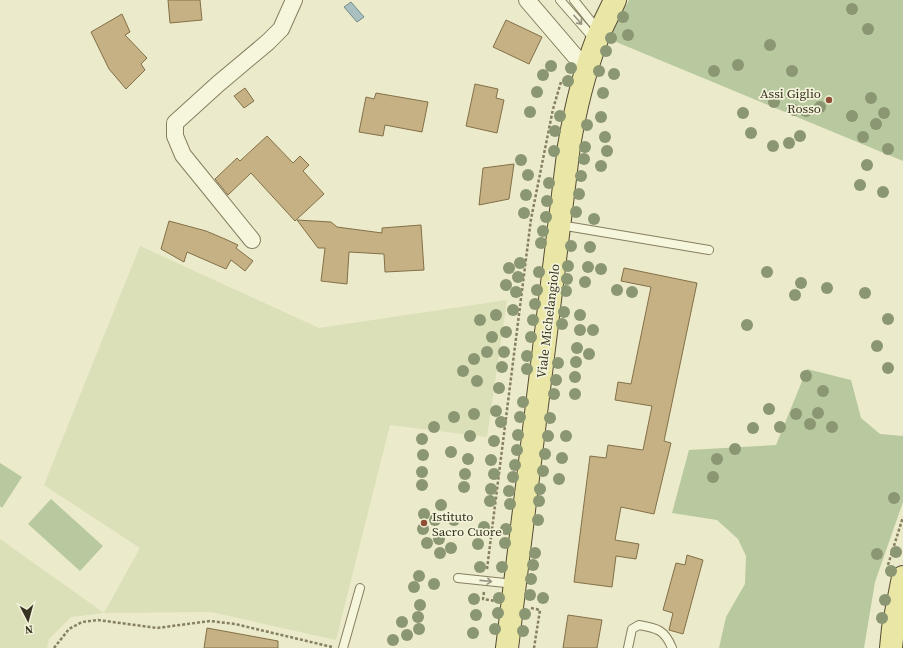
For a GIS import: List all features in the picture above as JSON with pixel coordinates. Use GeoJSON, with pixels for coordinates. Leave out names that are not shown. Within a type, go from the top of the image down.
{"type":"FeatureCollection","features":[{"type":"Feature","properties":{"kind":"main road","name":"Viale Michelangiolo"},"geometry":{"type":"LineString","coordinates":[[507,648],[573,126],[586,69],[598,36],[615,0]]}},
{"type":"Feature","properties":{"kind":"main road"},"geometry":{"type":"LineString","coordinates":[[891,648],[893,628],[903,577]]}},
{"type":"Feature","properties":{"kind":"street"},"geometry":{"type":"LineString","coordinates":[[252,240],[183,155],[175,136],[175,123],[281,29],[294,0]]}},
{"type":"Feature","properties":{"kind":"street"},"geometry":{"type":"LineString","coordinates":[[528,0],[586,69]]}},
{"type":"Feature","properties":{"kind":"lane"},"geometry":{"type":"LineString","coordinates":[[560,0],[598,36]]}},
{"type":"Feature","properties":{"kind":"lane"},"geometry":{"type":"LineString","coordinates":[[574,0],[598,36]]}},
{"type":"Feature","properties":{"kind":"lane"},"geometry":{"type":"LineString","coordinates":[[560,225],[709,250]]}},
{"type":"Feature","properties":{"kind":"lane"},"geometry":{"type":"LineString","coordinates":[[458,578],[515,584]]}},
{"type":"Feature","properties":{"kind":"lane"},"geometry":{"type":"LineString","coordinates":[[343,648],[360,588]]}},
{"type":"Feature","properties":{"kind":"lane"},"geometry":{"type":"LineString","coordinates":[[628,648],[632,630],[639,625],[655,628],[668,637],[672,648]]}},
{"type":"Feature","properties":{"kind":"path"},"geometry":{"type":"LineString","coordinates":[[54,648],[69,629],[82,622],[98,620],[157,628],[210,620],[235,624],[336,648]]}},
{"type":"Feature","properties":{"kind":"green space","name":"Assi Giglio Rosso"},"geometry":{"type":"Polygon","coordinates":[[[629,0],[903,0],[903,161],[609,39],[629,0]]]}},
{"type":"Feature","properties":{"kind":"green space"},"geometry":{"type":"Polygon","coordinates":[[[140,246],[319,328],[507,300],[487,437],[390,425],[336,640],[211,612],[104,613],[140,548],[44,485],[140,246]]]}},
{"type":"Feature","properties":{"kind":"green space"},"geometry":{"type":"Polygon","coordinates":[[[807,369],[851,380],[861,418],[880,434],[903,436],[903,502],[875,582],[864,648],[719,648],[726,617],[745,584],[746,556],[738,539],[717,520],[672,513],[689,450],[776,445],[807,369]]]}},
{"type":"Feature","properties":{"kind":"green space"},"geometry":{"type":"Polygon","coordinates":[[[0,463],[22,477],[2,508],[0,506],[0,463]]]}},
{"type":"Feature","properties":{"kind":"green space"},"geometry":{"type":"Polygon","coordinates":[[[51,499],[103,546],[80,571],[28,524],[51,499]]]}},
{"type":"Feature","properties":{"kind":"green space"},"geometry":{"type":"Polygon","coordinates":[[[0,539],[104,613],[71,617],[49,639],[47,648],[0,648],[0,539]]]}},
{"type":"Feature","properties":{"kind":"shaded area"},"geometry":{"type":"Polygon","coordinates":[[[351,2],[364,17],[357,22],[344,7],[351,2]]]}},
{"type":"Feature","properties":{"kind":"building"},"geometry":{"type":"Polygon","coordinates":[[[168,0],[200,0],[202,20],[170,23],[168,0]]]}},
{"type":"Feature","properties":{"kind":"building"},"geometry":{"type":"Polygon","coordinates":[[[122,14],[130,32],[125,35],[147,58],[141,64],[145,70],[126,89],[109,69],[91,32],[122,14]]]}},
{"type":"Feature","properties":{"kind":"building"},"geometry":{"type":"Polygon","coordinates":[[[506,20],[542,37],[529,64],[493,47],[506,20]]]}},
{"type":"Feature","properties":{"kind":"building"},"geometry":{"type":"Polygon","coordinates":[[[475,84],[498,89],[496,98],[504,100],[497,133],[466,126],[475,84]]]}},
{"type":"Feature","properties":{"kind":"building"},"geometry":{"type":"Polygon","coordinates":[[[245,88],[254,101],[244,108],[234,96],[245,88]]]}},
{"type":"Feature","properties":{"kind":"building"},"geometry":{"type":"Polygon","coordinates":[[[376,93],[428,102],[422,132],[385,125],[383,136],[359,132],[366,97],[374,99],[376,93]]]}},
{"type":"Feature","properties":{"kind":"building"},"geometry":{"type":"Polygon","coordinates":[[[267,136],[293,163],[300,156],[309,165],[303,171],[324,194],[295,221],[251,173],[228,195],[215,179],[237,158],[240,161],[267,136]]]}},
{"type":"Feature","properties":{"kind":"building"},"geometry":{"type":"Polygon","coordinates":[[[514,164],[509,199],[479,205],[483,168],[514,164]]]}},
{"type":"Feature","properties":{"kind":"building"},"geometry":{"type":"Polygon","coordinates":[[[297,220],[331,222],[337,227],[382,233],[382,228],[421,225],[424,270],[385,272],[384,254],[349,252],[347,284],[321,281],[325,248],[318,248],[297,220]]]}},
{"type":"Feature","properties":{"kind":"building"},"geometry":{"type":"Polygon","coordinates":[[[169,221],[206,231],[238,245],[236,248],[253,261],[245,271],[231,260],[226,269],[187,252],[184,262],[161,249],[169,221]]]}},
{"type":"Feature","properties":{"kind":"building"},"geometry":{"type":"Polygon","coordinates":[[[624,268],[697,283],[664,441],[671,443],[654,514],[621,507],[615,540],[639,544],[636,559],[616,556],[612,587],[574,582],[590,456],[606,458],[608,445],[643,450],[652,406],[615,400],[618,382],[631,384],[651,287],[621,281],[624,268]]]}},
{"type":"Feature","properties":{"kind":"building"},"geometry":{"type":"Polygon","coordinates":[[[687,555],[703,560],[683,634],[669,630],[673,613],[663,610],[676,563],[685,565],[687,555]]]}},
{"type":"Feature","properties":{"kind":"building"},"geometry":{"type":"Polygon","coordinates":[[[568,615],[602,620],[597,648],[563,648],[568,615]]]}},
{"type":"Feature","properties":{"kind":"building"},"geometry":{"type":"Polygon","coordinates":[[[207,628],[278,641],[278,648],[204,648],[207,628]]]}},
{"type":"Feature","properties":{"kind":"place","name":"Assi Giglio Rosso"},"geometry":{"type":"Point","coordinates":[829,100]}},
{"type":"Feature","properties":{"kind":"place","name":"Istituto Sacro Cuore"},"geometry":{"type":"Point","coordinates":[424,523]}}]}
